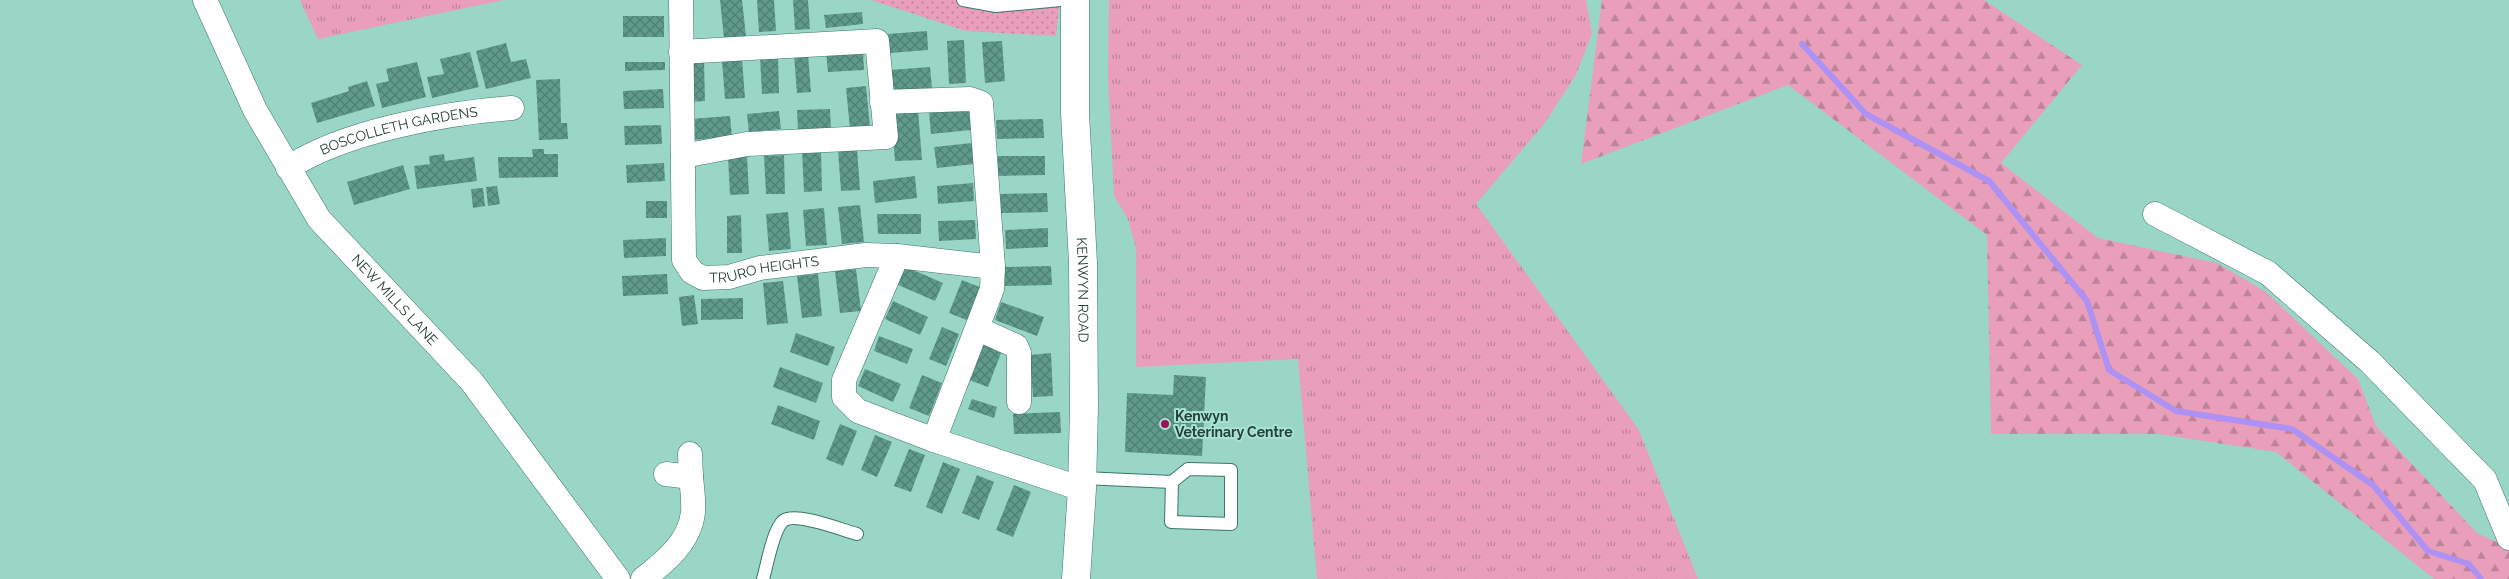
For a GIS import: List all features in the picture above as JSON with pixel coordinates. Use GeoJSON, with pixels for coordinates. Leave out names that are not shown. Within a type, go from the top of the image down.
{"type":"FeatureCollection","features":[{"type":"Feature","properties":{"kind":"main road","name":"KENWYN ROAD"},"geometry":{"type":"LineString","coordinates":[[1075,0],[1075,113],[1083,263],[1082,484],[1076,579]]}},
{"type":"Feature","properties":{"kind":"street","name":"NEW MILLS LANE"},"geometry":{"type":"LineString","coordinates":[[205,0],[255,110],[318,219],[472,382],[618,579]]}},
{"type":"Feature","properties":{"kind":"street","name":"TRURO HEIGHTS"},"geometry":{"type":"LineString","coordinates":[[681,0],[684,260],[692,272],[703,278],[729,277],[760,268],[866,255],[896,256],[993,267]]}},
{"type":"Feature","properties":{"kind":"street"},"geometry":{"type":"LineString","coordinates":[[681,52],[877,41],[886,137],[747,144],[683,156]]}},
{"type":"Feature","properties":{"kind":"street"},"geometry":{"type":"LineString","coordinates":[[882,102],[970,99],[981,103],[993,267],[992,289],[934,440]]}},
{"type":"Feature","properties":{"kind":"street","name":"BOSCOLLETH GARDENS"},"geometry":{"type":"LineString","coordinates":[[288,168],[308,155],[371,134],[484,110],[512,108]]}},
{"type":"Feature","properties":{"kind":"street"},"geometry":{"type":"LineString","coordinates":[[2155,214],[2268,273],[2370,362],[2485,480],[2509,538]]}},
{"type":"Feature","properties":{"kind":"street"},"geometry":{"type":"LineString","coordinates":[[866,255],[877,299]]}},
{"type":"Feature","properties":{"kind":"street"},"geometry":{"type":"LineString","coordinates":[[896,256],[844,380],[844,397],[858,411],[934,440],[1082,484]]}},
{"type":"Feature","properties":{"kind":"street"},"geometry":{"type":"LineString","coordinates":[[978,328],[1016,346],[1018,353],[1019,402]]}},
{"type":"Feature","properties":{"kind":"street"},"geometry":{"type":"LineString","coordinates":[[644,579],[675,552],[687,533],[693,513],[690,454]]}},
{"type":"Feature","properties":{"kind":"street"},"geometry":{"type":"LineString","coordinates":[[666,474],[691,477]]}},
{"type":"Feature","properties":{"kind":"lane"},"geometry":{"type":"LineString","coordinates":[[963,0],[996,3],[1061,0]]}},
{"type":"Feature","properties":{"kind":"lane"},"geometry":{"type":"LineString","coordinates":[[1082,484],[1172,482],[1188,469],[1231,470],[1231,524],[1171,522],[1172,482]]}},
{"type":"Feature","properties":{"kind":"lane"},"geometry":{"type":"LineString","coordinates":[[763,579],[776,532],[783,520],[796,517],[857,534]]}},
{"type":"Feature","properties":{"kind":"green space"},"geometry":{"type":"Polygon","coordinates":[[[300,0],[504,0],[318,39],[300,0]]]}},
{"type":"Feature","properties":{"kind":"green space"},"geometry":{"type":"Polygon","coordinates":[[[871,0],[1060,0],[1056,36],[966,31],[871,0]]]}},
{"type":"Feature","properties":{"kind":"green space"},"geometry":{"type":"Polygon","coordinates":[[[1109,0],[1586,0],[1592,34],[1576,75],[1544,124],[1476,204],[1639,430],[1698,579],[1317,579],[1298,359],[1136,367],[1136,249],[1128,219],[1114,196],[1108,77],[1109,0]]]}},
{"type":"Feature","properties":{"kind":"green space"},"geometry":{"type":"Polygon","coordinates":[[[1602,0],[1984,0],[2082,65],[2001,163],[2098,238],[2217,263],[2266,292],[2358,379],[2376,426],[2477,533],[2509,548],[2509,579],[2434,579],[2276,452],[2158,434],[1991,434],[1987,235],[1788,85],[1581,164],[1602,0]]]}},
{"type":"Feature","properties":{"kind":"building"},"geometry":{"type":"Polygon","coordinates":[[[720,0],[742,0],[746,36],[724,38],[720,0]]]}},
{"type":"Feature","properties":{"kind":"building"},"geometry":{"type":"Polygon","coordinates":[[[757,0],[774,0],[776,31],[759,32],[757,0]]]}},
{"type":"Feature","properties":{"kind":"building"},"geometry":{"type":"Polygon","coordinates":[[[793,0],[808,0],[810,29],[795,30],[793,0]]]}},
{"type":"Feature","properties":{"kind":"building"},"geometry":{"type":"Polygon","coordinates":[[[862,12],[863,24],[826,28],[824,15],[862,12]]]}},
{"type":"Feature","properties":{"kind":"building"},"geometry":{"type":"Polygon","coordinates":[[[623,16],[664,16],[664,37],[623,37],[623,16]]]}},
{"type":"Feature","properties":{"kind":"building"},"geometry":{"type":"Polygon","coordinates":[[[927,31],[928,50],[890,53],[888,34],[927,31]]]}},
{"type":"Feature","properties":{"kind":"building"},"geometry":{"type":"Polygon","coordinates":[[[964,40],[966,83],[949,84],[947,41],[964,40]]]}},
{"type":"Feature","properties":{"kind":"building"},"geometry":{"type":"Polygon","coordinates":[[[1002,41],[1005,81],[985,83],[982,42],[1002,41]]]}},
{"type":"Feature","properties":{"kind":"building"},"geometry":{"type":"Polygon","coordinates":[[[506,43],[511,62],[526,59],[531,78],[486,89],[476,51],[506,43]]]}},
{"type":"Feature","properties":{"kind":"building"},"geometry":{"type":"Polygon","coordinates":[[[863,50],[864,70],[828,72],[826,52],[863,50]]]}},
{"type":"Feature","properties":{"kind":"building"},"geometry":{"type":"Polygon","coordinates":[[[470,52],[479,87],[432,98],[427,77],[444,74],[440,59],[470,52]]]}},
{"type":"Feature","properties":{"kind":"building"},"geometry":{"type":"Polygon","coordinates":[[[808,54],[811,92],[797,93],[794,55],[808,54]]]}},
{"type":"Feature","properties":{"kind":"building"},"geometry":{"type":"Polygon","coordinates":[[[778,55],[779,93],[762,94],[760,57],[778,55]]]}},
{"type":"Feature","properties":{"kind":"building"},"geometry":{"type":"Polygon","coordinates":[[[742,59],[745,98],[725,99],[722,61],[742,59]]]}},
{"type":"Feature","properties":{"kind":"building"},"geometry":{"type":"Polygon","coordinates":[[[417,62],[426,97],[382,108],[376,84],[389,81],[386,69],[417,62]]]}},
{"type":"Feature","properties":{"kind":"building"},"geometry":{"type":"Polygon","coordinates":[[[625,62],[665,62],[665,70],[625,71],[625,62]]]}},
{"type":"Feature","properties":{"kind":"building"},"geometry":{"type":"Polygon","coordinates":[[[704,62],[705,101],[687,102],[685,63],[704,62]]]}},
{"type":"Feature","properties":{"kind":"building"},"geometry":{"type":"Polygon","coordinates":[[[930,67],[932,88],[892,92],[890,70],[930,67]]]}},
{"type":"Feature","properties":{"kind":"building"},"geometry":{"type":"Polygon","coordinates":[[[560,79],[561,123],[567,123],[568,139],[539,140],[536,80],[560,79]]]}},
{"type":"Feature","properties":{"kind":"building"},"geometry":{"type":"Polygon","coordinates":[[[367,81],[375,106],[317,123],[311,103],[349,91],[348,87],[367,81]]]}},
{"type":"Feature","properties":{"kind":"building"},"geometry":{"type":"Polygon","coordinates":[[[866,86],[870,127],[850,129],[846,88],[866,86]]]}},
{"type":"Feature","properties":{"kind":"building"},"geometry":{"type":"Polygon","coordinates":[[[663,89],[664,108],[624,109],[623,91],[663,89]]]}},
{"type":"Feature","properties":{"kind":"building"},"geometry":{"type":"Polygon","coordinates":[[[830,109],[831,128],[798,130],[797,110],[830,109]]]}},
{"type":"Feature","properties":{"kind":"building"},"geometry":{"type":"Polygon","coordinates":[[[969,109],[971,130],[931,134],[929,112],[969,109]]]}},
{"type":"Feature","properties":{"kind":"building"},"geometry":{"type":"Polygon","coordinates":[[[918,110],[922,160],[895,161],[891,112],[918,110]]]}},
{"type":"Feature","properties":{"kind":"building"},"geometry":{"type":"Polygon","coordinates":[[[779,111],[781,129],[749,132],[747,114],[779,111]]]}},
{"type":"Feature","properties":{"kind":"building"},"geometry":{"type":"Polygon","coordinates":[[[730,116],[732,137],[692,140],[690,119],[730,116]]]}},
{"type":"Feature","properties":{"kind":"building"},"geometry":{"type":"Polygon","coordinates":[[[1043,119],[1044,138],[997,139],[996,120],[1043,119]]]}},
{"type":"Feature","properties":{"kind":"building"},"geometry":{"type":"Polygon","coordinates":[[[661,125],[662,144],[625,145],[624,126],[661,125]]]}},
{"type":"Feature","properties":{"kind":"building"},"geometry":{"type":"Polygon","coordinates":[[[972,143],[975,164],[937,168],[934,147],[972,143]]]}},
{"type":"Feature","properties":{"kind":"building"},"geometry":{"type":"Polygon","coordinates":[[[857,148],[860,190],[841,191],[838,150],[857,148]]]}},
{"type":"Feature","properties":{"kind":"building"},"geometry":{"type":"Polygon","coordinates":[[[532,149],[544,149],[544,154],[558,154],[558,177],[499,178],[498,157],[533,157],[532,149]]]}},
{"type":"Feature","properties":{"kind":"building"},"geometry":{"type":"Polygon","coordinates":[[[821,150],[822,191],[804,192],[802,151],[821,150]]]}},
{"type":"Feature","properties":{"kind":"building"},"geometry":{"type":"Polygon","coordinates":[[[444,154],[445,161],[474,157],[477,181],[417,189],[414,166],[430,164],[429,156],[444,154]]]}},
{"type":"Feature","properties":{"kind":"building"},"geometry":{"type":"Polygon","coordinates":[[[784,155],[785,194],[766,194],[764,156],[784,155]]]}},
{"type":"Feature","properties":{"kind":"building"},"geometry":{"type":"Polygon","coordinates":[[[747,156],[749,194],[730,195],[728,157],[747,156]]]}},
{"type":"Feature","properties":{"kind":"building"},"geometry":{"type":"Polygon","coordinates":[[[998,156],[1045,156],[1045,175],[998,176],[998,156]]]}},
{"type":"Feature","properties":{"kind":"building"},"geometry":{"type":"Polygon","coordinates":[[[664,163],[665,181],[627,183],[626,165],[664,163]]]}},
{"type":"Feature","properties":{"kind":"building"},"geometry":{"type":"Polygon","coordinates":[[[403,165],[410,189],[354,205],[347,182],[403,165]]]}},
{"type":"Feature","properties":{"kind":"building"},"geometry":{"type":"Polygon","coordinates":[[[915,176],[917,198],[875,203],[873,181],[915,176]]]}},
{"type":"Feature","properties":{"kind":"building"},"geometry":{"type":"Polygon","coordinates":[[[973,183],[974,201],[938,204],[937,186],[973,183]]]}},
{"type":"Feature","properties":{"kind":"building"},"geometry":{"type":"Polygon","coordinates":[[[497,186],[500,204],[488,206],[486,187],[497,186]]]}},
{"type":"Feature","properties":{"kind":"building"},"geometry":{"type":"Polygon","coordinates":[[[483,188],[485,206],[473,208],[471,189],[483,188]]]}},
{"type":"Feature","properties":{"kind":"building"},"geometry":{"type":"Polygon","coordinates":[[[1047,193],[1048,212],[1001,213],[1000,194],[1047,193]]]}},
{"type":"Feature","properties":{"kind":"building"},"geometry":{"type":"Polygon","coordinates":[[[646,201],[667,201],[667,218],[646,218],[646,201]]]}},
{"type":"Feature","properties":{"kind":"building"},"geometry":{"type":"Polygon","coordinates":[[[860,205],[864,242],[842,244],[838,207],[860,205]]]}},
{"type":"Feature","properties":{"kind":"building"},"geometry":{"type":"Polygon","coordinates":[[[824,208],[827,245],[806,246],[803,210],[824,208]]]}},
{"type":"Feature","properties":{"kind":"building"},"geometry":{"type":"Polygon","coordinates":[[[788,212],[791,249],[769,251],[766,214],[788,212]]]}},
{"type":"Feature","properties":{"kind":"building"},"geometry":{"type":"Polygon","coordinates":[[[877,214],[921,214],[921,234],[878,234],[877,214]]]}},
{"type":"Feature","properties":{"kind":"building"},"geometry":{"type":"Polygon","coordinates":[[[741,215],[742,253],[727,253],[727,216],[741,215]]]}},
{"type":"Feature","properties":{"kind":"building"},"geometry":{"type":"Polygon","coordinates":[[[975,220],[976,239],[939,241],[938,221],[975,220]]]}},
{"type":"Feature","properties":{"kind":"building"},"geometry":{"type":"Polygon","coordinates":[[[1048,228],[1048,247],[1006,249],[1005,230],[1048,228]]]}},
{"type":"Feature","properties":{"kind":"building"},"geometry":{"type":"Polygon","coordinates":[[[666,238],[666,256],[624,258],[623,240],[666,238]]]}},
{"type":"Feature","properties":{"kind":"building"},"geometry":{"type":"Polygon","coordinates":[[[904,266],[943,283],[935,301],[896,284],[904,266]]]}},
{"type":"Feature","properties":{"kind":"building"},"geometry":{"type":"Polygon","coordinates":[[[1051,266],[1052,285],[1005,286],[1004,267],[1051,266]]]}},
{"type":"Feature","properties":{"kind":"building"},"geometry":{"type":"Polygon","coordinates":[[[856,269],[861,311],[840,313],[835,271],[856,269]]]}},
{"type":"Feature","properties":{"kind":"building"},"geometry":{"type":"Polygon","coordinates":[[[667,274],[668,294],[623,296],[622,276],[667,274]]]}},
{"type":"Feature","properties":{"kind":"building"},"geometry":{"type":"Polygon","coordinates":[[[818,274],[822,316],[802,318],[797,276],[818,274]]]}},
{"type":"Feature","properties":{"kind":"building"},"geometry":{"type":"Polygon","coordinates":[[[962,280],[982,288],[969,321],[949,313],[962,280]]]}},
{"type":"Feature","properties":{"kind":"building"},"geometry":{"type":"Polygon","coordinates":[[[783,281],[788,323],[767,325],[763,283],[783,281]]]}},
{"type":"Feature","properties":{"kind":"building"},"geometry":{"type":"Polygon","coordinates":[[[694,295],[698,324],[682,326],[679,297],[694,295]]]}},
{"type":"Feature","properties":{"kind":"building"},"geometry":{"type":"Polygon","coordinates":[[[743,298],[743,319],[701,320],[701,299],[743,298]]]}},
{"type":"Feature","properties":{"kind":"building"},"geometry":{"type":"Polygon","coordinates":[[[893,301],[928,317],[920,335],[885,319],[893,301]]]}},
{"type":"Feature","properties":{"kind":"building"},"geometry":{"type":"Polygon","coordinates":[[[1001,302],[1044,317],[1037,336],[995,320],[1001,302]]]}},
{"type":"Feature","properties":{"kind":"building"},"geometry":{"type":"Polygon","coordinates":[[[942,327],[959,334],[946,366],[929,359],[942,327]]]}},
{"type":"Feature","properties":{"kind":"building"},"geometry":{"type":"Polygon","coordinates":[[[796,333],[835,347],[828,366],[790,352],[796,333]]]}},
{"type":"Feature","properties":{"kind":"building"},"geometry":{"type":"Polygon","coordinates":[[[879,336],[913,349],[907,364],[874,351],[879,336]]]}},
{"type":"Feature","properties":{"kind":"building"},"geometry":{"type":"Polygon","coordinates":[[[983,340],[1003,348],[988,387],[969,380],[983,340]]]}},
{"type":"Feature","properties":{"kind":"building"},"geometry":{"type":"Polygon","coordinates":[[[1051,353],[1053,396],[1033,397],[1030,355],[1051,353]]]}},
{"type":"Feature","properties":{"kind":"building"},"geometry":{"type":"Polygon","coordinates":[[[780,367],[823,383],[816,403],[773,387],[780,367]]]}},
{"type":"Feature","properties":{"kind":"building"},"geometry":{"type":"Polygon","coordinates":[[[865,369],[901,384],[893,402],[858,386],[865,369]]]}},
{"type":"Feature","properties":{"kind":"building"},"geometry":{"type":"Polygon","coordinates":[[[922,375],[942,383],[929,416],[909,408],[922,375]]]}},
{"type":"Feature","properties":{"kind":"building","name":"Kenwyn Veterinary Centre"},"geometry":{"type":"Polygon","coordinates":[[[1174,375],[1206,377],[1202,456],[1125,452],[1127,393],[1173,395],[1174,375]]]}},
{"type":"Feature","properties":{"kind":"building"},"geometry":{"type":"Polygon","coordinates":[[[972,399],[997,407],[994,418],[968,409],[972,399]]]}},
{"type":"Feature","properties":{"kind":"building"},"geometry":{"type":"Polygon","coordinates":[[[778,405],[820,421],[814,440],[771,424],[778,405]]]}},
{"type":"Feature","properties":{"kind":"building"},"geometry":{"type":"Polygon","coordinates":[[[1060,412],[1061,433],[1014,434],[1013,414],[1060,412]]]}},
{"type":"Feature","properties":{"kind":"building"},"geometry":{"type":"Polygon","coordinates":[[[840,424],[857,431],[843,466],[826,459],[840,424]]]}},
{"type":"Feature","properties":{"kind":"building"},"geometry":{"type":"Polygon","coordinates":[[[875,435],[892,442],[877,477],[861,470],[875,435]]]}},
{"type":"Feature","properties":{"kind":"building"},"geometry":{"type":"Polygon","coordinates":[[[909,449],[925,455],[911,492],[894,486],[909,449]]]}},
{"type":"Feature","properties":{"kind":"building"},"geometry":{"type":"Polygon","coordinates":[[[943,462],[960,469],[942,514],[926,507],[943,462]]]}},
{"type":"Feature","properties":{"kind":"building"},"geometry":{"type":"Polygon","coordinates":[[[977,475],[994,482],[979,520],[962,513],[977,475]]]}},
{"type":"Feature","properties":{"kind":"building"},"geometry":{"type":"Polygon","coordinates":[[[1014,485],[1031,492],[1013,537],[996,530],[1014,485]]]}},
{"type":"Feature","properties":{"kind":"waterway"},"geometry":{"type":"LineString","coordinates":[[1802,44],[1866,114],[1989,181],[2087,301],[2109,370],[2176,411],[2292,429],[2373,485],[2428,551],[2469,564],[2481,579]]}},
{"type":"Feature","properties":{"kind":"place","name":"Kenwyn Veterinary Centre"},"geometry":{"type":"Point","coordinates":[1165,424]}}]}
